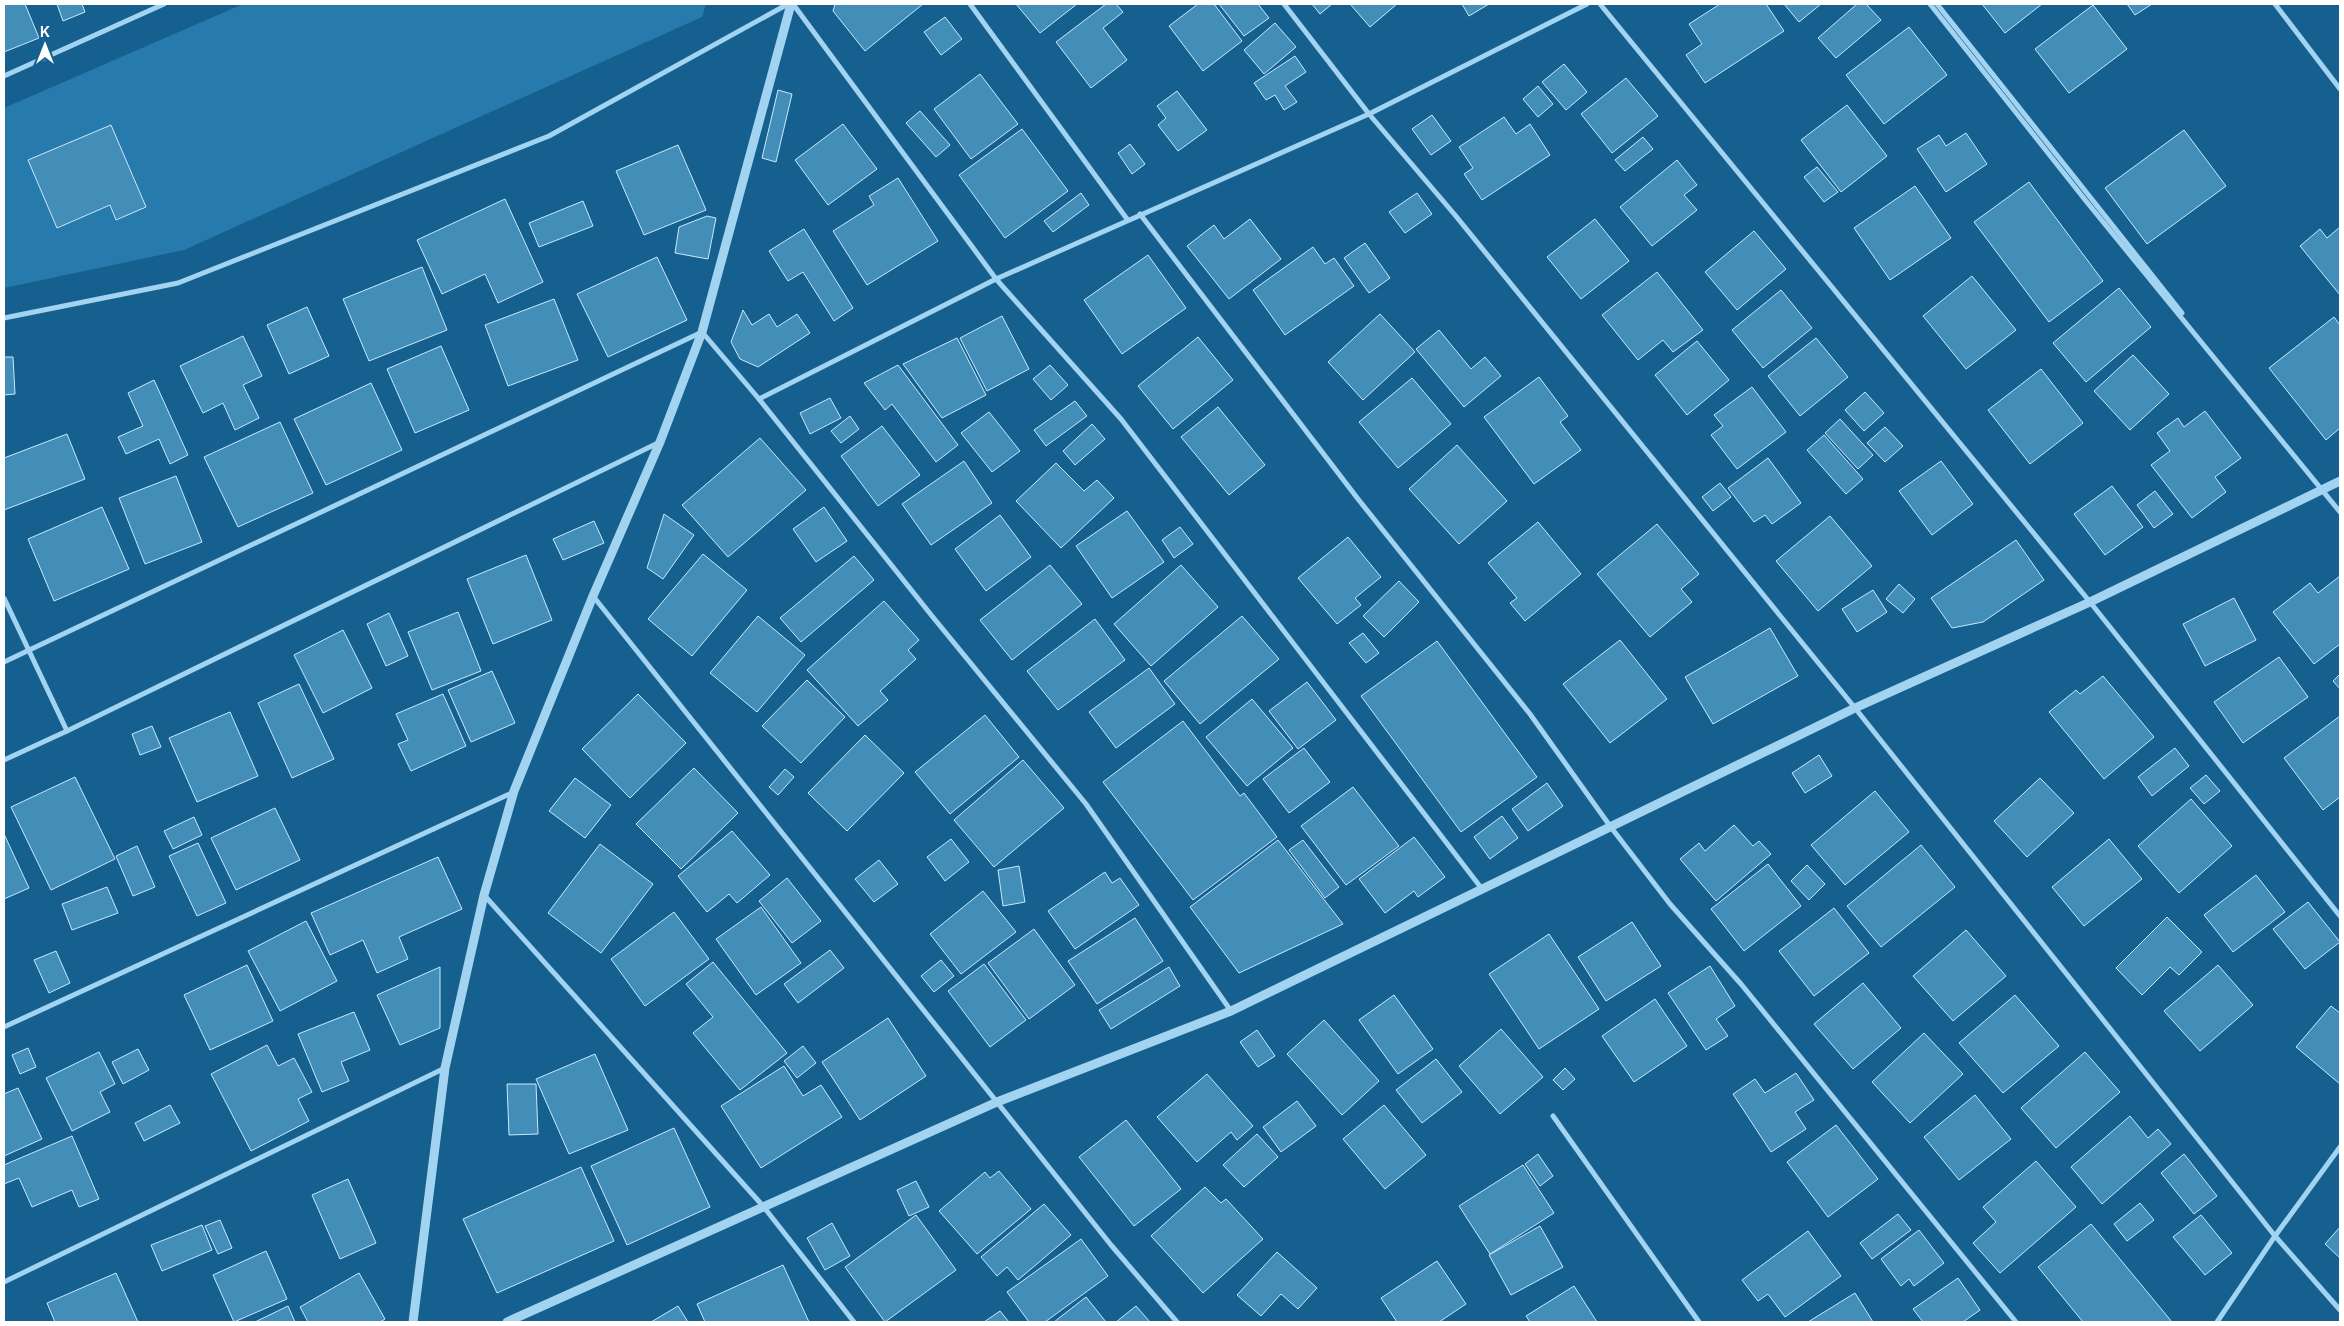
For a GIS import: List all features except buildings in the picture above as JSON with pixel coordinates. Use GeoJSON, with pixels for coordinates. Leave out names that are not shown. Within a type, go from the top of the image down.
{"type":"FeatureCollection","features":[{"type":"Feature","properties":{"kind":"street"},"geometry":{"type":"LineString","coordinates":[[4,76],[163,4]]}},
{"type":"Feature","properties":{"kind":"street"},"geometry":{"type":"LineString","coordinates":[[791,4],[996,278],[1121,419],[1482,889]]}},
{"type":"Feature","properties":{"kind":"street"},"geometry":{"type":"LineString","coordinates":[[4,318],[178,283],[539,140],[791,4]]}},
{"type":"Feature","properties":{"kind":"street"},"geometry":{"type":"LineString","coordinates":[[413,1322],[445,1068],[484,894],[514,792],[594,596],[660,442],[702,332],[791,4]]}},
{"type":"Feature","properties":{"kind":"street"},"geometry":{"type":"LineString","coordinates":[[970,4],[1127,219]]}},
{"type":"Feature","properties":{"kind":"street"},"geometry":{"type":"LineString","coordinates":[[1284,4],[1369,114],[1462,223],[1855,708],[2275,1236],[2340,1310]]}},
{"type":"Feature","properties":{"kind":"street"},"geometry":{"type":"LineString","coordinates":[[759,399],[996,278],[1369,114],[1587,4]]}},
{"type":"Feature","properties":{"kind":"street"},"geometry":{"type":"LineString","coordinates":[[1600,4],[2090,602],[2340,916]]}},
{"type":"Feature","properties":{"kind":"street"},"geometry":{"type":"LineString","coordinates":[[1930,4],[2086,201],[2340,512]]}},
{"type":"Feature","properties":{"kind":"street"},"geometry":{"type":"LineString","coordinates":[[1936,4],[2322,490]]}},
{"type":"Feature","properties":{"kind":"street"},"geometry":{"type":"LineString","coordinates":[[2275,4],[2340,89]]}},
{"type":"Feature","properties":{"kind":"street"},"geometry":{"type":"LineString","coordinates":[[1140,214],[1358,499],[1530,714],[1610,826],[1670,904],[1747,991],[2016,1322]]}},
{"type":"Feature","properties":{"kind":"street"},"geometry":{"type":"LineString","coordinates":[[702,332],[759,399],[1086,804],[1231,1011]]}},
{"type":"Feature","properties":{"kind":"street"},"geometry":{"type":"LineString","coordinates":[[4,662],[702,332]]}},
{"type":"Feature","properties":{"kind":"street"},"geometry":{"type":"LineString","coordinates":[[4,760],[660,442]]}},
{"type":"Feature","properties":{"kind":"street"},"geometry":{"type":"LineString","coordinates":[[507,1322],[997,1102],[1231,1011],[1855,708],[2090,602],[2340,481]]}},
{"type":"Feature","properties":{"kind":"street"},"geometry":{"type":"LineString","coordinates":[[594,596],[1111,1245],[1176,1322]]}},
{"type":"Feature","properties":{"kind":"street"},"geometry":{"type":"LineString","coordinates":[[4,598],[67,731]]}},
{"type":"Feature","properties":{"kind":"street"},"geometry":{"type":"LineString","coordinates":[[4,1027],[514,792]]}},
{"type":"Feature","properties":{"kind":"street"},"geometry":{"type":"LineString","coordinates":[[484,894],[762,1206],[854,1322]]}},
{"type":"Feature","properties":{"kind":"street"},"geometry":{"type":"LineString","coordinates":[[4,1282],[445,1068]]}},
{"type":"Feature","properties":{"kind":"street"},"geometry":{"type":"LineString","coordinates":[[1553,1116],[1699,1322]]}},
{"type":"Feature","properties":{"kind":"street"},"geometry":{"type":"LineString","coordinates":[[2217,1322],[2275,1236],[2340,1147]]}},
{"type":"Feature","properties":{"kind":"shaded area"},"geometry":{"type":"Polygon","coordinates":[[[243,4],[706,4],[702,17],[184,250],[4,288],[4,108],[243,4]]]}}]}
